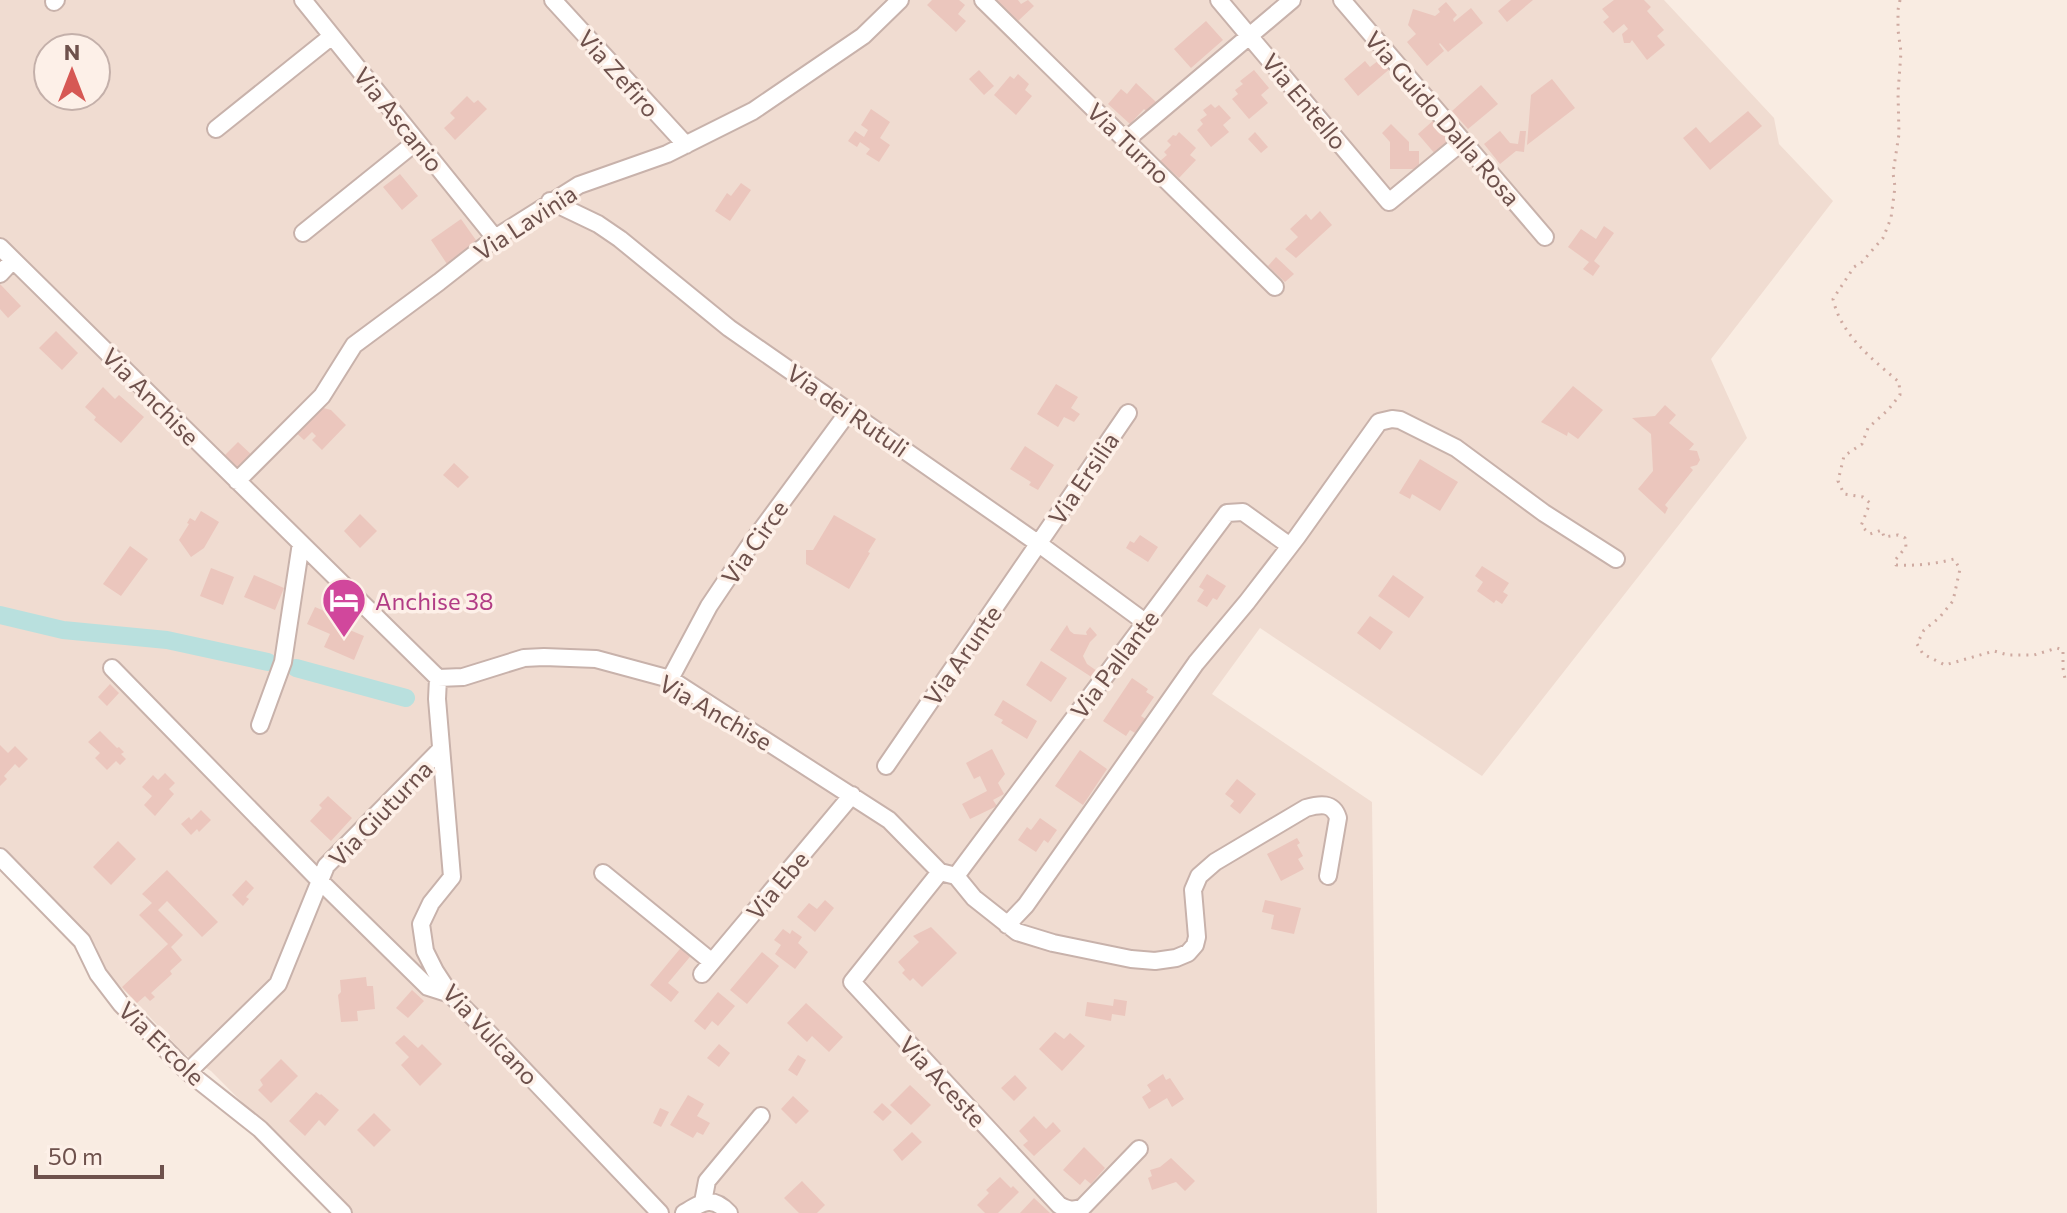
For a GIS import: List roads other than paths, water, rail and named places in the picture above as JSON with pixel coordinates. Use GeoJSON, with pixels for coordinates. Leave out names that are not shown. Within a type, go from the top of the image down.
{"type":"FeatureCollection","features":[{"type":"Feature","properties":{"kind":"street","name":"Via Ascanio"},"geometry":{"type":"LineString","coordinates":[[303,0],[495,238]]}},
{"type":"Feature","properties":{"kind":"street","name":"Via Zefiro"},"geometry":{"type":"LineString","coordinates":[[553,0],[686,145]]}},
{"type":"Feature","properties":{"kind":"street","name":"Via Lavinia"},"geometry":{"type":"LineString","coordinates":[[237,481],[322,396],[354,345],[495,238],[579,185],[667,154],[753,111],[863,36],[900,0]]}},
{"type":"Feature","properties":{"kind":"street","name":"Via Turno"},"geometry":{"type":"LineString","coordinates":[[983,0],[1275,287]]}},
{"type":"Feature","properties":{"kind":"street","name":"Via Entello"},"geometry":{"type":"LineString","coordinates":[[1219,0],[1389,202],[1463,141]]}},
{"type":"Feature","properties":{"kind":"street"},"geometry":{"type":"LineString","coordinates":[[1126,140],[1292,0]]}},
{"type":"Feature","properties":{"kind":"street","name":"Via Guido Dalla Rosa"},"geometry":{"type":"LineString","coordinates":[[1342,0],[1545,237]]}},
{"type":"Feature","properties":{"kind":"street"},"geometry":{"type":"LineString","coordinates":[[216,129],[332,36]]}},
{"type":"Feature","properties":{"kind":"street"},"geometry":{"type":"LineString","coordinates":[[303,233],[416,142]]}},
{"type":"Feature","properties":{"kind":"street","name":"Via dei Rutuli"},"geometry":{"type":"LineString","coordinates":[[550,201],[598,224],[620,239],[729,328],[1039,544],[1145,622]]}},
{"type":"Feature","properties":{"kind":"street","name":"Via Anchise"},"geometry":{"type":"LineString","coordinates":[[0,247],[438,678],[463,677],[524,658],[544,657],[596,659],[670,679],[889,820],[974,898],[1017,932],[1053,943],[1155,961],[1188,953],[1197,937],[1193,890],[1199,876],[1215,862],[1317,804],[1330,806],[1338,818],[1328,876]]}},
{"type":"Feature","properties":{"kind":"street"},"geometry":{"type":"LineString","coordinates":[[0,274],[13,260]]}},
{"type":"Feature","properties":{"kind":"street","name":"Via Circe"},"geometry":{"type":"LineString","coordinates":[[670,679],[709,606],[849,411]]}},
{"type":"Feature","properties":{"kind":"street","name":"Via Ersilia"},"geometry":{"type":"LineString","coordinates":[[1039,544],[1128,413]]}},
{"type":"Feature","properties":{"kind":"street"},"geometry":{"type":"LineString","coordinates":[[1007,925],[1026,905],[1196,663],[1290,546],[1379,422],[1400,420],[1456,448],[1544,513],[1616,559]]}},
{"type":"Feature","properties":{"kind":"street","name":"Via Pallante"},"geometry":{"type":"LineString","coordinates":[[948,874],[1227,513],[1243,512],[1290,546]]}},
{"type":"Feature","properties":{"kind":"street"},"geometry":{"type":"LineString","coordinates":[[260,725],[283,662],[301,543]]}},
{"type":"Feature","properties":{"kind":"street","name":"Via Arunte"},"geometry":{"type":"LineString","coordinates":[[886,766],[1039,544]]}},
{"type":"Feature","properties":{"kind":"street"},"geometry":{"type":"LineString","coordinates":[[112,668],[428,987],[450,994]]}},
{"type":"Feature","properties":{"kind":"street","name":"Via Vulcano"},"geometry":{"type":"LineString","coordinates":[[438,678],[437,699],[452,877],[431,903],[421,924],[425,951],[450,994],[660,1213]]}},
{"type":"Feature","properties":{"kind":"street","name":"Via Giuturna"},"geometry":{"type":"LineString","coordinates":[[188,1072],[278,984],[326,866],[441,749]]}},
{"type":"Feature","properties":{"kind":"street","name":"Via Ebe"},"geometry":{"type":"LineString","coordinates":[[603,873],[707,968],[852,795]]}},
{"type":"Feature","properties":{"kind":"street","name":"Via Ercole"},"geometry":{"type":"LineString","coordinates":[[0,857],[82,941],[98,974],[121,1004],[188,1072],[260,1129],[343,1213]]}},
{"type":"Feature","properties":{"kind":"street","name":"Via Aceste"},"geometry":{"type":"LineString","coordinates":[[948,874],[852,982],[1059,1205],[1072,1210],[1083,1207],[1139,1149]]}},
{"type":"Feature","properties":{"kind":"street"},"geometry":{"type":"LineString","coordinates":[[703,1202],[707,1181],[761,1116]]}},
{"type":"Feature","properties":{"kind":"street"},"geometry":{"type":"LineString","coordinates":[[684,1213],[703,1202],[717,1202],[729,1213]]}},
{"type":"Feature","properties":{"kind":"waterway"},"geometry":{"type":"LineString","coordinates":[[0,615],[63,630],[167,640],[268,662]]}},
{"type":"Feature","properties":{"kind":"waterway"},"geometry":{"type":"LineString","coordinates":[[296,668],[406,698]]}},
{"type":"Feature","properties":{"kind":"place","name":"Anchise 38"},"geometry":{"type":"Point","coordinates":[344,639]}}]}
